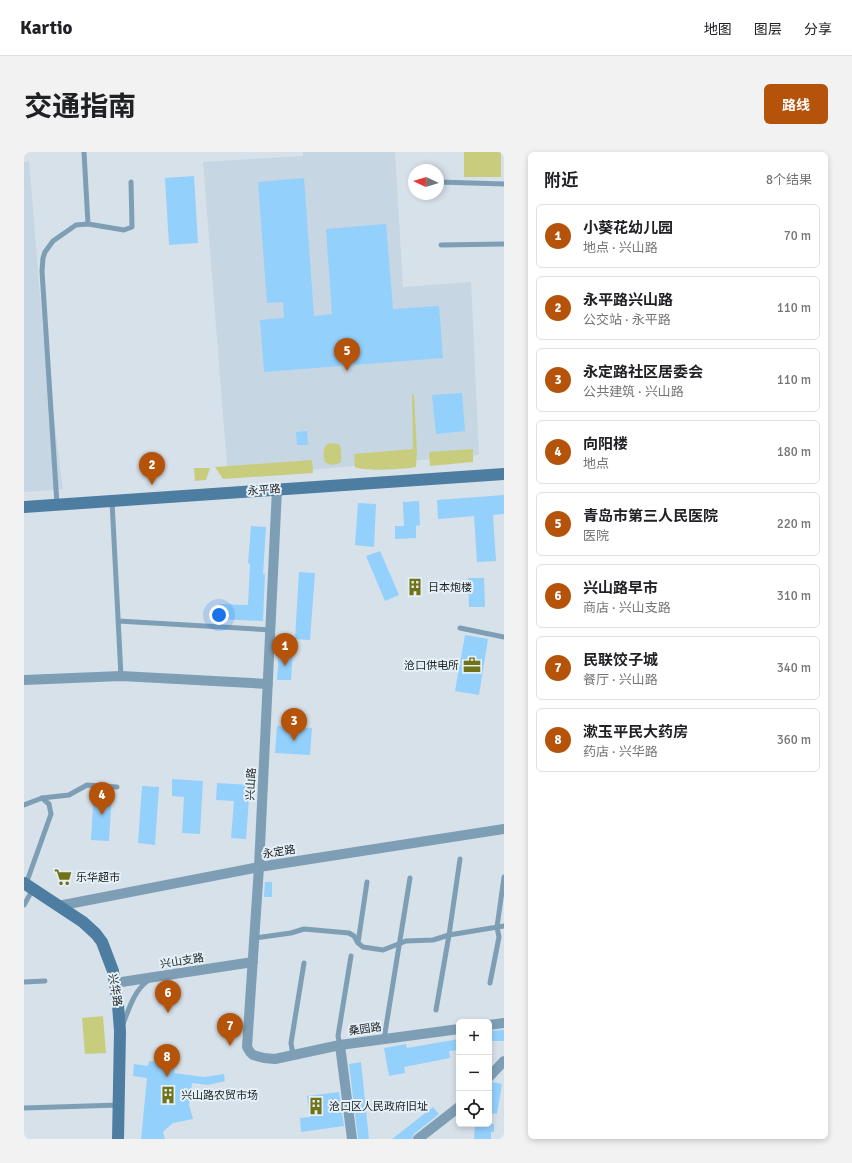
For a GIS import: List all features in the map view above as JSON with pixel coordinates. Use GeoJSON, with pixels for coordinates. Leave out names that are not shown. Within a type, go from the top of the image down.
{"type":"FeatureCollection","features":[{"type":"Feature","properties":{"kind":"main road","name":"永平路"},"geometry":{"type":"LineString","coordinates":[[24,507],[504,474]]}},
{"type":"Feature","properties":{"kind":"main road","name":"兴华路"},"geometry":{"type":"LineString","coordinates":[[28,885],[83,922],[96,934],[102,942],[113,972],[120,1031],[118,1139]]}},
{"type":"Feature","properties":{"kind":"street","name":"兴山路"},"geometry":{"type":"LineString","coordinates":[[275,1059],[253,1055],[247,1047],[259,867],[277,489]]}},
{"type":"Feature","properties":{"kind":"street"},"geometry":{"type":"LineString","coordinates":[[24,680],[121,676],[268,684]]}},
{"type":"Feature","properties":{"kind":"street","name":"永定路"},"geometry":{"type":"LineString","coordinates":[[58,906],[259,867],[504,829]]}},
{"type":"Feature","properties":{"kind":"street","name":"兴山支路"},"geometry":{"type":"LineString","coordinates":[[115,983],[253,962]]}},
{"type":"Feature","properties":{"kind":"street"},"geometry":{"type":"LineString","coordinates":[[492,1025],[504,1023]]}},
{"type":"Feature","properties":{"kind":"street","name":"桑园路"},"geometry":{"type":"LineString","coordinates":[[275,1059],[340,1045],[456,1029]]}},
{"type":"Feature","properties":{"kind":"street"},"geometry":{"type":"LineString","coordinates":[[340,1045],[352,1139]]}},
{"type":"Feature","properties":{"kind":"street"},"geometry":{"type":"LineString","coordinates":[[492,1074],[504,1061]]}},
{"type":"Feature","properties":{"kind":"street"},"geometry":{"type":"LineString","coordinates":[[418,1139],[456,1108]]}},
{"type":"Feature","properties":{"kind":"lane"},"geometry":{"type":"LineString","coordinates":[[84,152],[88,224]]}},
{"type":"Feature","properties":{"kind":"lane"},"geometry":{"type":"LineString","coordinates":[[58,504],[42,271],[43,258],[52,241],[76,225],[88,224],[124,230],[132,227],[131,182]]}},
{"type":"Feature","properties":{"kind":"lane"},"geometry":{"type":"LineString","coordinates":[[444,182],[504,184]]}},
{"type":"Feature","properties":{"kind":"lane"},"geometry":{"type":"LineString","coordinates":[[441,245],[504,244]]}},
{"type":"Feature","properties":{"kind":"lane"},"geometry":{"type":"LineString","coordinates":[[112,501],[121,676]]}},
{"type":"Feature","properties":{"kind":"lane"},"geometry":{"type":"LineString","coordinates":[[118,621],[271,630]]}},
{"type":"Feature","properties":{"kind":"lane"},"geometry":{"type":"LineString","coordinates":[[460,628],[504,637]]}},
{"type":"Feature","properties":{"kind":"lane"},"geometry":{"type":"LineString","coordinates":[[24,804],[42,798],[69,795],[87,785],[117,787]]}},
{"type":"Feature","properties":{"kind":"lane"},"geometry":{"type":"LineString","coordinates":[[24,905],[28,885],[51,814],[49,804],[42,798]]}},
{"type":"Feature","properties":{"kind":"lane"},"geometry":{"type":"LineString","coordinates":[[436,1010],[450,935],[460,859]]}},
{"type":"Feature","properties":{"kind":"lane"},"geometry":{"type":"LineString","coordinates":[[490,983],[499,937],[497,927],[504,877]]}},
{"type":"Feature","properties":{"kind":"lane"},"geometry":{"type":"LineString","coordinates":[[384,1039],[410,878]]}},
{"type":"Feature","properties":{"kind":"lane"},"geometry":{"type":"LineString","coordinates":[[358,943],[367,882]]}},
{"type":"Feature","properties":{"kind":"lane"},"geometry":{"type":"LineString","coordinates":[[255,938],[291,933],[304,929],[349,933],[354,936],[358,943],[363,947],[383,950],[411,940],[433,940],[450,935],[504,926]]}},
{"type":"Feature","properties":{"kind":"lane"},"geometry":{"type":"LineString","coordinates":[[340,1045],[338,1036],[351,956]]}},
{"type":"Feature","properties":{"kind":"lane"},"geometry":{"type":"LineString","coordinates":[[293,1055],[291,1043],[304,963]]}},
{"type":"Feature","properties":{"kind":"lane"},"geometry":{"type":"LineString","coordinates":[[120,1031],[138,990],[152,978]]}},
{"type":"Feature","properties":{"kind":"lane"},"geometry":{"type":"LineString","coordinates":[[24,982],[45,981]]}},
{"type":"Feature","properties":{"kind":"lane"},"geometry":{"type":"LineString","coordinates":[[24,1108],[119,1105]]}},
{"type":"Feature","properties":{"kind":"shaded area"},"geometry":{"type":"Polygon","coordinates":[[[303,152],[395,152],[403,287],[471,282],[479,455],[228,477],[203,162],[303,156],[303,152]]]}},
{"type":"Feature","properties":{"kind":"shaded area"},"geometry":{"type":"Polygon","coordinates":[[[29,161],[43,333],[63,489],[24,492],[24,162],[29,161]]]}},
{"type":"Feature","properties":{"kind":"green space"},"geometry":{"type":"Polygon","coordinates":[[[464,152],[501,152],[501,177],[464,177],[464,152]]]}},
{"type":"Feature","properties":{"kind":"green space"},"geometry":{"type":"Polygon","coordinates":[[[414,394],[417,452],[416,467],[376,470],[360,469],[355,467],[354,454],[413,449],[412,395],[414,394]]]}},
{"type":"Feature","properties":{"kind":"green space"},"geometry":{"type":"Polygon","coordinates":[[[329,443],[339,444],[341,448],[341,462],[337,464],[333,465],[325,462],[324,449],[329,443]]]}},
{"type":"Feature","properties":{"kind":"green space"},"geometry":{"type":"Polygon","coordinates":[[[473,449],[473,462],[430,466],[429,452],[473,449]]]}},
{"type":"Feature","properties":{"kind":"green space"},"geometry":{"type":"Polygon","coordinates":[[[312,460],[313,473],[223,479],[215,467],[312,460]]]}},
{"type":"Feature","properties":{"kind":"green space"},"geometry":{"type":"Polygon","coordinates":[[[194,468],[210,468],[206,480],[195,481],[194,468]]]}},
{"type":"Feature","properties":{"kind":"green space"},"geometry":{"type":"Polygon","coordinates":[[[103,1016],[106,1053],[85,1054],[82,1018],[103,1016]]]}},
{"type":"Feature","properties":{"kind":"building"},"geometry":{"type":"Polygon","coordinates":[[[194,176],[198,243],[169,245],[165,178],[194,176]]]}},
{"type":"Feature","properties":{"kind":"building"},"geometry":{"type":"Polygon","coordinates":[[[304,178],[314,316],[332,314],[326,229],[386,224],[393,309],[439,306],[443,358],[264,372],[260,320],[284,318],[283,302],[267,303],[258,182],[304,178]]]}},
{"type":"Feature","properties":{"kind":"building"},"geometry":{"type":"Polygon","coordinates":[[[462,393],[465,431],[436,434],[432,395],[462,393]]]}},
{"type":"Feature","properties":{"kind":"building"},"geometry":{"type":"Polygon","coordinates":[[[307,431],[308,445],[297,445],[296,432],[307,431]]]}},
{"type":"Feature","properties":{"kind":"building"},"geometry":{"type":"Polygon","coordinates":[[[504,495],[504,514],[493,515],[496,561],[477,562],[474,516],[438,519],[437,500],[504,495]]]}},
{"type":"Feature","properties":{"kind":"building"},"geometry":{"type":"Polygon","coordinates":[[[419,501],[420,525],[416,526],[416,538],[395,539],[395,526],[404,526],[403,502],[419,501]]]}},
{"type":"Feature","properties":{"kind":"building"},"geometry":{"type":"Polygon","coordinates":[[[358,503],[376,504],[374,547],[355,545],[358,503]]]}},
{"type":"Feature","properties":{"kind":"building"},"geometry":{"type":"Polygon","coordinates":[[[251,526],[266,527],[263,574],[265,574],[263,621],[218,619],[219,604],[248,605],[250,564],[248,563],[251,526]]]}},
{"type":"Feature","properties":{"kind":"building"},"geometry":{"type":"Polygon","coordinates":[[[380,551],[399,595],[385,601],[366,556],[380,551]]]}},
{"type":"Feature","properties":{"kind":"building"},"geometry":{"type":"Polygon","coordinates":[[[299,572],[315,573],[310,640],[295,639],[299,572]]]}},
{"type":"Feature","properties":{"kind":"building"},"geometry":{"type":"Polygon","coordinates":[[[468,578],[484,578],[485,607],[469,607],[468,578]]]}},
{"type":"Feature","properties":{"kind":"building","name":"日本炮楼"},"geometry":{"type":"Polygon","coordinates":[[[415,581],[419,583],[421,587],[419,591],[415,593],[411,591],[409,587],[411,583],[415,581]]]}},
{"type":"Feature","properties":{"kind":"building","name":"沧口供电所"},"geometry":{"type":"Polygon","coordinates":[[[465,635],[488,639],[479,695],[455,691],[465,635]]]}},
{"type":"Feature","properties":{"kind":"building"},"geometry":{"type":"Polygon","coordinates":[[[279,651],[293,652],[291,680],[277,680],[279,651]]]}},
{"type":"Feature","properties":{"kind":"building"},"geometry":{"type":"Polygon","coordinates":[[[277,726],[312,728],[310,755],[275,753],[277,726]]]}},
{"type":"Feature","properties":{"kind":"building"},"geometry":{"type":"Polygon","coordinates":[[[172,779],[203,781],[200,834],[182,833],[184,797],[172,796],[172,779]]]}},
{"type":"Feature","properties":{"kind":"building"},"geometry":{"type":"Polygon","coordinates":[[[217,783],[250,785],[246,839],[231,838],[234,801],[216,800],[217,783]]]}},
{"type":"Feature","properties":{"kind":"building"},"geometry":{"type":"Polygon","coordinates":[[[142,786],[159,787],[155,845],[138,843],[142,786]]]}},
{"type":"Feature","properties":{"kind":"building"},"geometry":{"type":"Polygon","coordinates":[[[94,789],[112,791],[109,841],[91,840],[94,789]]]}},
{"type":"Feature","properties":{"kind":"building"},"geometry":{"type":"Polygon","coordinates":[[[265,882],[272,882],[272,897],[264,897],[265,882]]]}},
{"type":"Feature","properties":{"kind":"building"},"geometry":{"type":"Polygon","coordinates":[[[504,1030],[504,1041],[492,1041],[492,1031],[504,1030]]]}},
{"type":"Feature","properties":{"kind":"building"},"geometry":{"type":"Polygon","coordinates":[[[456,1040],[456,1050],[449,1051],[450,1058],[404,1067],[405,1073],[389,1076],[384,1048],[406,1044],[407,1048],[456,1040]]]}},
{"type":"Feature","properties":{"kind":"building","name":"兴山路农贸市场"},"geometry":{"type":"Polygon","coordinates":[[[149,1061],[175,1063],[174,1073],[204,1077],[224,1074],[225,1081],[208,1085],[192,1083],[189,1105],[193,1119],[173,1123],[163,1132],[165,1139],[141,1139],[147,1078],[133,1076],[134,1064],[148,1066],[149,1061]]]}},
{"type":"Feature","properties":{"kind":"building"},"geometry":{"type":"Polygon","coordinates":[[[361,1062],[369,1139],[358,1139],[349,1064],[361,1062]]]}},
{"type":"Feature","properties":{"kind":"building"},"geometry":{"type":"Polygon","coordinates":[[[492,1082],[502,1084],[497,1114],[492,1113],[492,1082]]]}},
{"type":"Feature","properties":{"kind":"building"},"geometry":{"type":"Polygon","coordinates":[[[339,1092],[344,1126],[301,1132],[300,1118],[310,1117],[307,1096],[339,1092]]]}},
{"type":"Feature","properties":{"kind":"building"},"geometry":{"type":"Polygon","coordinates":[[[433,1107],[439,1114],[414,1134],[412,1139],[392,1139],[433,1107]]]}},
{"type":"Feature","properties":{"kind":"building"},"geometry":{"type":"Polygon","coordinates":[[[492,1124],[494,1124],[494,1132],[491,1132],[491,1139],[474,1139],[475,1127],[492,1127],[492,1124]]]}},
{"type":"Feature","properties":{"kind":"place","name":"青岛市第三人民医院"},"geometry":{"type":"Point","coordinates":[347,371]}},
{"type":"Feature","properties":{"kind":"place","name":"永平路兴山路"},"geometry":{"type":"Point","coordinates":[152,485]}},
{"type":"Feature","properties":{"kind":"place","name":"日本炮楼"},"geometry":{"type":"Point","coordinates":[415,587]}},
{"type":"Feature","properties":{"kind":"place","name":"沧口供电所"},"geometry":{"type":"Point","coordinates":[472,665]}},
{"type":"Feature","properties":{"kind":"place","name":"小葵花幼儿园"},"geometry":{"type":"Point","coordinates":[285,666]}},
{"type":"Feature","properties":{"kind":"place","name":"永定路社区居委会"},"geometry":{"type":"Point","coordinates":[294,741]}},
{"type":"Feature","properties":{"kind":"place","name":"向阳楼"},"geometry":{"type":"Point","coordinates":[102,815]}},
{"type":"Feature","properties":{"kind":"place","name":"乐华超市"},"geometry":{"type":"Point","coordinates":[63,877]}},
{"type":"Feature","properties":{"kind":"place","name":"兴山路早市"},"geometry":{"type":"Point","coordinates":[168,1013]}},
{"type":"Feature","properties":{"kind":"place","name":"民联饺子城"},"geometry":{"type":"Point","coordinates":[230,1046]}},
{"type":"Feature","properties":{"kind":"place","name":"漱玉平民大药房"},"geometry":{"type":"Point","coordinates":[167,1077]}},
{"type":"Feature","properties":{"kind":"place","name":"兴山路农贸市场"},"geometry":{"type":"Point","coordinates":[168,1095]}},
{"type":"Feature","properties":{"kind":"place","name":"沧口区人民政府旧址"},"geometry":{"type":"Point","coordinates":[316,1106]}}]}
